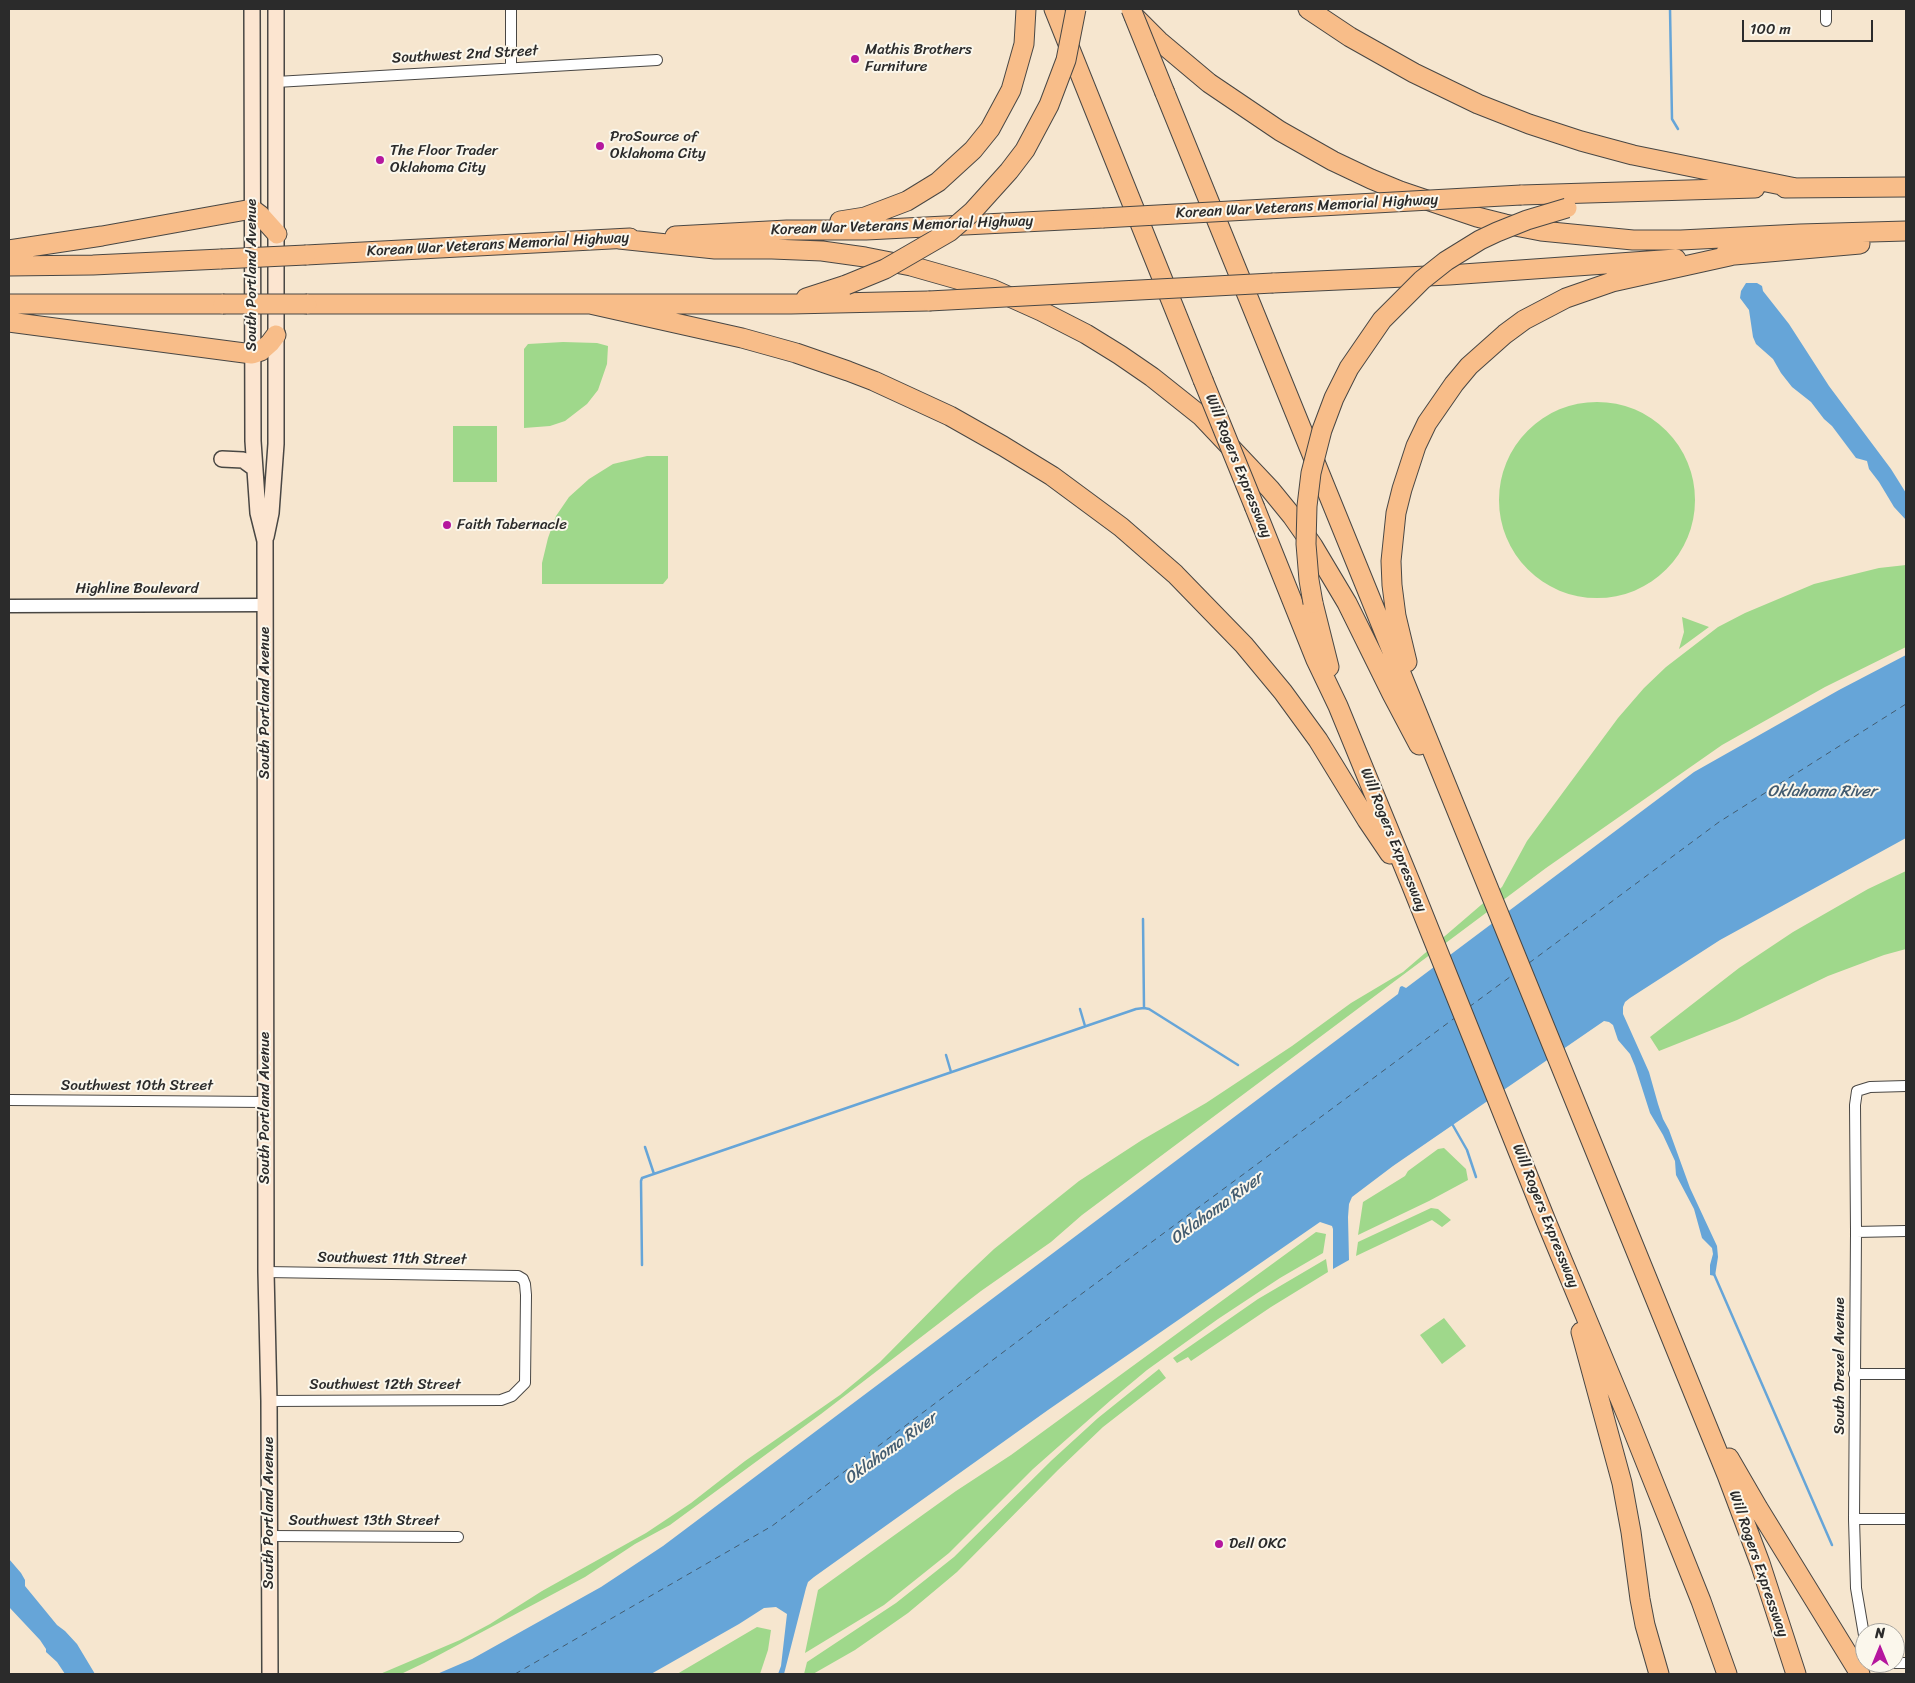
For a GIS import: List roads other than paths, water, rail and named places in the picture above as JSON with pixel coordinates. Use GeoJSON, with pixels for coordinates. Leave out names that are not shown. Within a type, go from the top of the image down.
{"type":"FeatureCollection","features":[{"type":"Feature","properties":{"kind":"highway"},"geometry":{"type":"LineString","coordinates":[[787,230],[865,217],[888,209],[923,192],[963,161],[990,129],[1011,90],[1024,44],[1026,9]]}},
{"type":"Feature","properties":{"kind":"highway","name":"Will Rogers Expressway"},"geometry":{"type":"LineString","coordinates":[[1054,9],[1316,660],[1338,706],[1674,1532],[1727,1674]]}},
{"type":"Feature","properties":{"kind":"highway"},"geometry":{"type":"LineString","coordinates":[[791,304],[885,269],[949,232],[972,212],[1025,150],[1049,106],[1066,60],[1076,9]]}},
{"type":"Feature","properties":{"kind":"highway"},"geometry":{"type":"LineString","coordinates":[[1126,9],[1159,41],[1209,83],[1280,132],[1371,179],[1408,194],[1477,217],[1541,231],[1633,240],[1689,240],[1906,231]]}},
{"type":"Feature","properties":{"kind":"highway","name":"Will Rogers Expressway"},"geometry":{"type":"LineString","coordinates":[[1131,9],[1704,1419],[1748,1530],[1775,1606],[1796,1674]]}},
{"type":"Feature","properties":{"kind":"highway"},"geometry":{"type":"LineString","coordinates":[[1308,9],[1371,49],[1414,73],[1478,104],[1529,124],[1581,141],[1641,157],[1796,188],[1906,186]]}},
{"type":"Feature","properties":{"kind":"highway","name":"Korean War Veterans Memorial Highway"},"geometry":{"type":"LineString","coordinates":[[9,266],[221,260],[787,230],[866,230],[1520,195],[1796,188]]}},
{"type":"Feature","properties":{"kind":"highway"},"geometry":{"type":"LineString","coordinates":[[1338,706],[1313,603],[1308,573],[1306,544],[1307,506],[1311,474],[1322,430],[1334,398],[1349,368],[1382,320],[1422,280],[1446,261],[1480,240],[1526,220],[1567,208],[1664,190]]}},
{"type":"Feature","properties":{"kind":"highway"},"geometry":{"type":"LineString","coordinates":[[9,250],[102,236],[252,209],[277,234]]}},
{"type":"Feature","properties":{"kind":"highway"},"geometry":{"type":"LineString","coordinates":[[619,239],[715,249],[822,251],[911,266],[992,289],[1041,311],[1086,334],[1144,372],[1201,416],[1270,488],[1305,535],[1347,603],[1392,694],[1459,818]]}},
{"type":"Feature","properties":{"kind":"highway"},"geometry":{"type":"LineString","coordinates":[[9,304],[791,304],[930,301],[1273,282],[1449,275],[1734,255],[1906,240]]}},
{"type":"Feature","properties":{"kind":"highway"},"geometry":{"type":"LineString","coordinates":[[1424,729],[1396,616],[1391,561],[1396,513],[1408,468],[1416,446],[1440,403],[1464,372],[1486,350],[1511,329],[1545,308],[1596,287],[1734,255]]}},
{"type":"Feature","properties":{"kind":"highway"},"geometry":{"type":"LineString","coordinates":[[590,304],[742,338],[803,355],[848,371],[950,416],[1011,450],[1052,476],[1113,521],[1161,562],[1244,645],[1283,692],[1318,740],[1367,820],[1411,884]]}},
{"type":"Feature","properties":{"kind":"highway"},"geometry":{"type":"LineString","coordinates":[[9,322],[252,354],[261,351],[276,335]]}},
{"type":"Feature","properties":{"kind":"highway"},"geometry":{"type":"LineString","coordinates":[[1561,1256],[1622,1484],[1632,1532],[1640,1599],[1659,1674]]}},
{"type":"Feature","properties":{"kind":"highway"},"geometry":{"type":"LineString","coordinates":[[1704,1419],[1739,1473],[1758,1508],[1860,1674]]}},
{"type":"Feature","properties":{"kind":"main road","name":"South Portland Avenue"},"geometry":{"type":"LineString","coordinates":[[252,9],[253,441],[258,513],[265,541]]}},
{"type":"Feature","properties":{"kind":"main road","name":"South Portland Avenue"},"geometry":{"type":"LineString","coordinates":[[270,1674],[265,1102],[264,605],[265,541],[271,513],[274,477],[277,234],[276,9]]}},
{"type":"Feature","properties":{"kind":"main road"},"geometry":{"type":"LineString","coordinates":[[252,82],[276,82]]}},
{"type":"Feature","properties":{"kind":"main road"},"geometry":{"type":"LineString","coordinates":[[253,441],[239,450],[222,454],[243,460],[254,468]]}},
{"type":"Feature","properties":{"kind":"street"},"geometry":{"type":"LineString","coordinates":[[510,9],[511,67]]}},
{"type":"Feature","properties":{"kind":"street"},"geometry":{"type":"LineString","coordinates":[[1826,9],[1826,21]]}},
{"type":"Feature","properties":{"kind":"street","name":"Southwest 2nd Street"},"geometry":{"type":"LineString","coordinates":[[276,82],[657,60]]}},
{"type":"Feature","properties":{"kind":"street","name":"Highline Boulevard"},"geometry":{"type":"LineString","coordinates":[[9,606],[264,605]]}},
{"type":"Feature","properties":{"kind":"street","name":"South Drexel Avenue"},"geometry":{"type":"LineString","coordinates":[[1862,1623],[1856,1588],[1854,1519],[1855,1105],[1857,1091],[1870,1087],[1906,1086]]}},
{"type":"Feature","properties":{"kind":"street","name":"Southwest 10th Street"},"geometry":{"type":"LineString","coordinates":[[9,1100],[265,1102]]}},
{"type":"Feature","properties":{"kind":"street"},"geometry":{"type":"LineString","coordinates":[[1856,1232],[1906,1231]]}},
{"type":"Feature","properties":{"kind":"street","name":"Southwest 11th Street"},"geometry":{"type":"LineString","coordinates":[[266,1272],[518,1276],[523,1279],[525,1284],[525,1383],[512,1396],[501,1400]]}},
{"type":"Feature","properties":{"kind":"street"},"geometry":{"type":"LineString","coordinates":[[1854,1374],[1906,1374]]}},
{"type":"Feature","properties":{"kind":"street","name":"Southwest 12th Street"},"geometry":{"type":"LineString","coordinates":[[269,1401],[501,1400]]}},
{"type":"Feature","properties":{"kind":"street"},"geometry":{"type":"LineString","coordinates":[[1854,1519],[1906,1519]]}},
{"type":"Feature","properties":{"kind":"street","name":"Southwest 13th Street"},"geometry":{"type":"LineString","coordinates":[[269,1536],[458,1537]]}},
{"type":"Feature","properties":{"kind":"water"},"geometry":{"type":"Polygon","coordinates":[[[1746,283],[1757,283],[1762,286],[1763,291],[1789,324],[1829,386],[1891,469],[1906,493],[1906,520],[1894,507],[1869,469],[1867,461],[1856,458],[1811,402],[1792,387],[1773,359],[1756,344],[1753,337],[1749,310],[1740,298],[1741,291],[1746,283]]]}},
{"type":"Feature","properties":{"kind":"water","name":"Oklahoma River"},"geometry":{"type":"Polygon","coordinates":[[[1906,655],[1906,838],[1720,940],[1630,998],[1623,1007],[1623,1014],[1649,1072],[1663,1119],[1669,1130],[1690,1188],[1717,1246],[1718,1257],[1715,1276],[1710,1275],[1712,1248],[1702,1238],[1694,1209],[1676,1175],[1675,1161],[1650,1113],[1630,1054],[1618,1040],[1613,1025],[1604,1021],[1393,1166],[1352,1197],[1349,1204],[1348,1217],[1349,1260],[1333,1269],[1333,1229],[1332,1226],[1320,1222],[1048,1410],[814,1577],[808,1582],[806,1588],[784,1674],[778,1674],[781,1666],[787,1614],[776,1607],[764,1608],[651,1674],[437,1674],[472,1659],[601,1587],[663,1546],[1398,994],[1400,987],[1406,988],[1694,772],[1839,690],[1906,655]]]}},
{"type":"Feature","properties":{"kind":"water"},"geometry":{"type":"Polygon","coordinates":[[[9,1559],[21,1573],[25,1580],[25,1586],[57,1625],[77,1644],[95,1674],[65,1674],[57,1662],[46,1652],[40,1640],[9,1607],[9,1559]]]}},
{"type":"Feature","properties":{"kind":"waterway"},"geometry":{"type":"LineString","coordinates":[[1670,9],[1672,119],[1678,129]]}},
{"type":"Feature","properties":{"kind":"waterway"},"geometry":{"type":"LineString","coordinates":[[1143,919],[1144,1008]]}},
{"type":"Feature","properties":{"kind":"waterway"},"geometry":{"type":"LineString","coordinates":[[1080,1009],[1085,1026]]}},
{"type":"Feature","properties":{"kind":"waterway"},"geometry":{"type":"LineString","coordinates":[[642,1265],[642,1178],[1136,1009],[1149,1009],[1238,1065]]}},
{"type":"Feature","properties":{"kind":"waterway"},"geometry":{"type":"LineString","coordinates":[[946,1055],[951,1072]]}},
{"type":"Feature","properties":{"kind":"waterway"},"geometry":{"type":"LineString","coordinates":[[1451,1122],[1467,1150],[1476,1177]]}},
{"type":"Feature","properties":{"kind":"waterway"},"geometry":{"type":"LineString","coordinates":[[645,1147],[654,1174]]}},
{"type":"Feature","properties":{"kind":"waterway"},"geometry":{"type":"LineString","coordinates":[[1714,1274],[1832,1545]]}},
{"type":"Feature","properties":{"kind":"place","name":"Mathis Brothers Furniture"},"geometry":{"type":"Point","coordinates":[855,59]}},
{"type":"Feature","properties":{"kind":"place","name":"ProSource of Oklahoma City"},"geometry":{"type":"Point","coordinates":[600,146]}},
{"type":"Feature","properties":{"kind":"place","name":"The Floor Trader Oklahoma City"},"geometry":{"type":"Point","coordinates":[380,160]}},
{"type":"Feature","properties":{"kind":"place","name":"Faith Tabernacle"},"geometry":{"type":"Point","coordinates":[447,525]}},
{"type":"Feature","properties":{"kind":"place","name":"Dell OKC"},"geometry":{"type":"Point","coordinates":[1219,1544]}}]}
